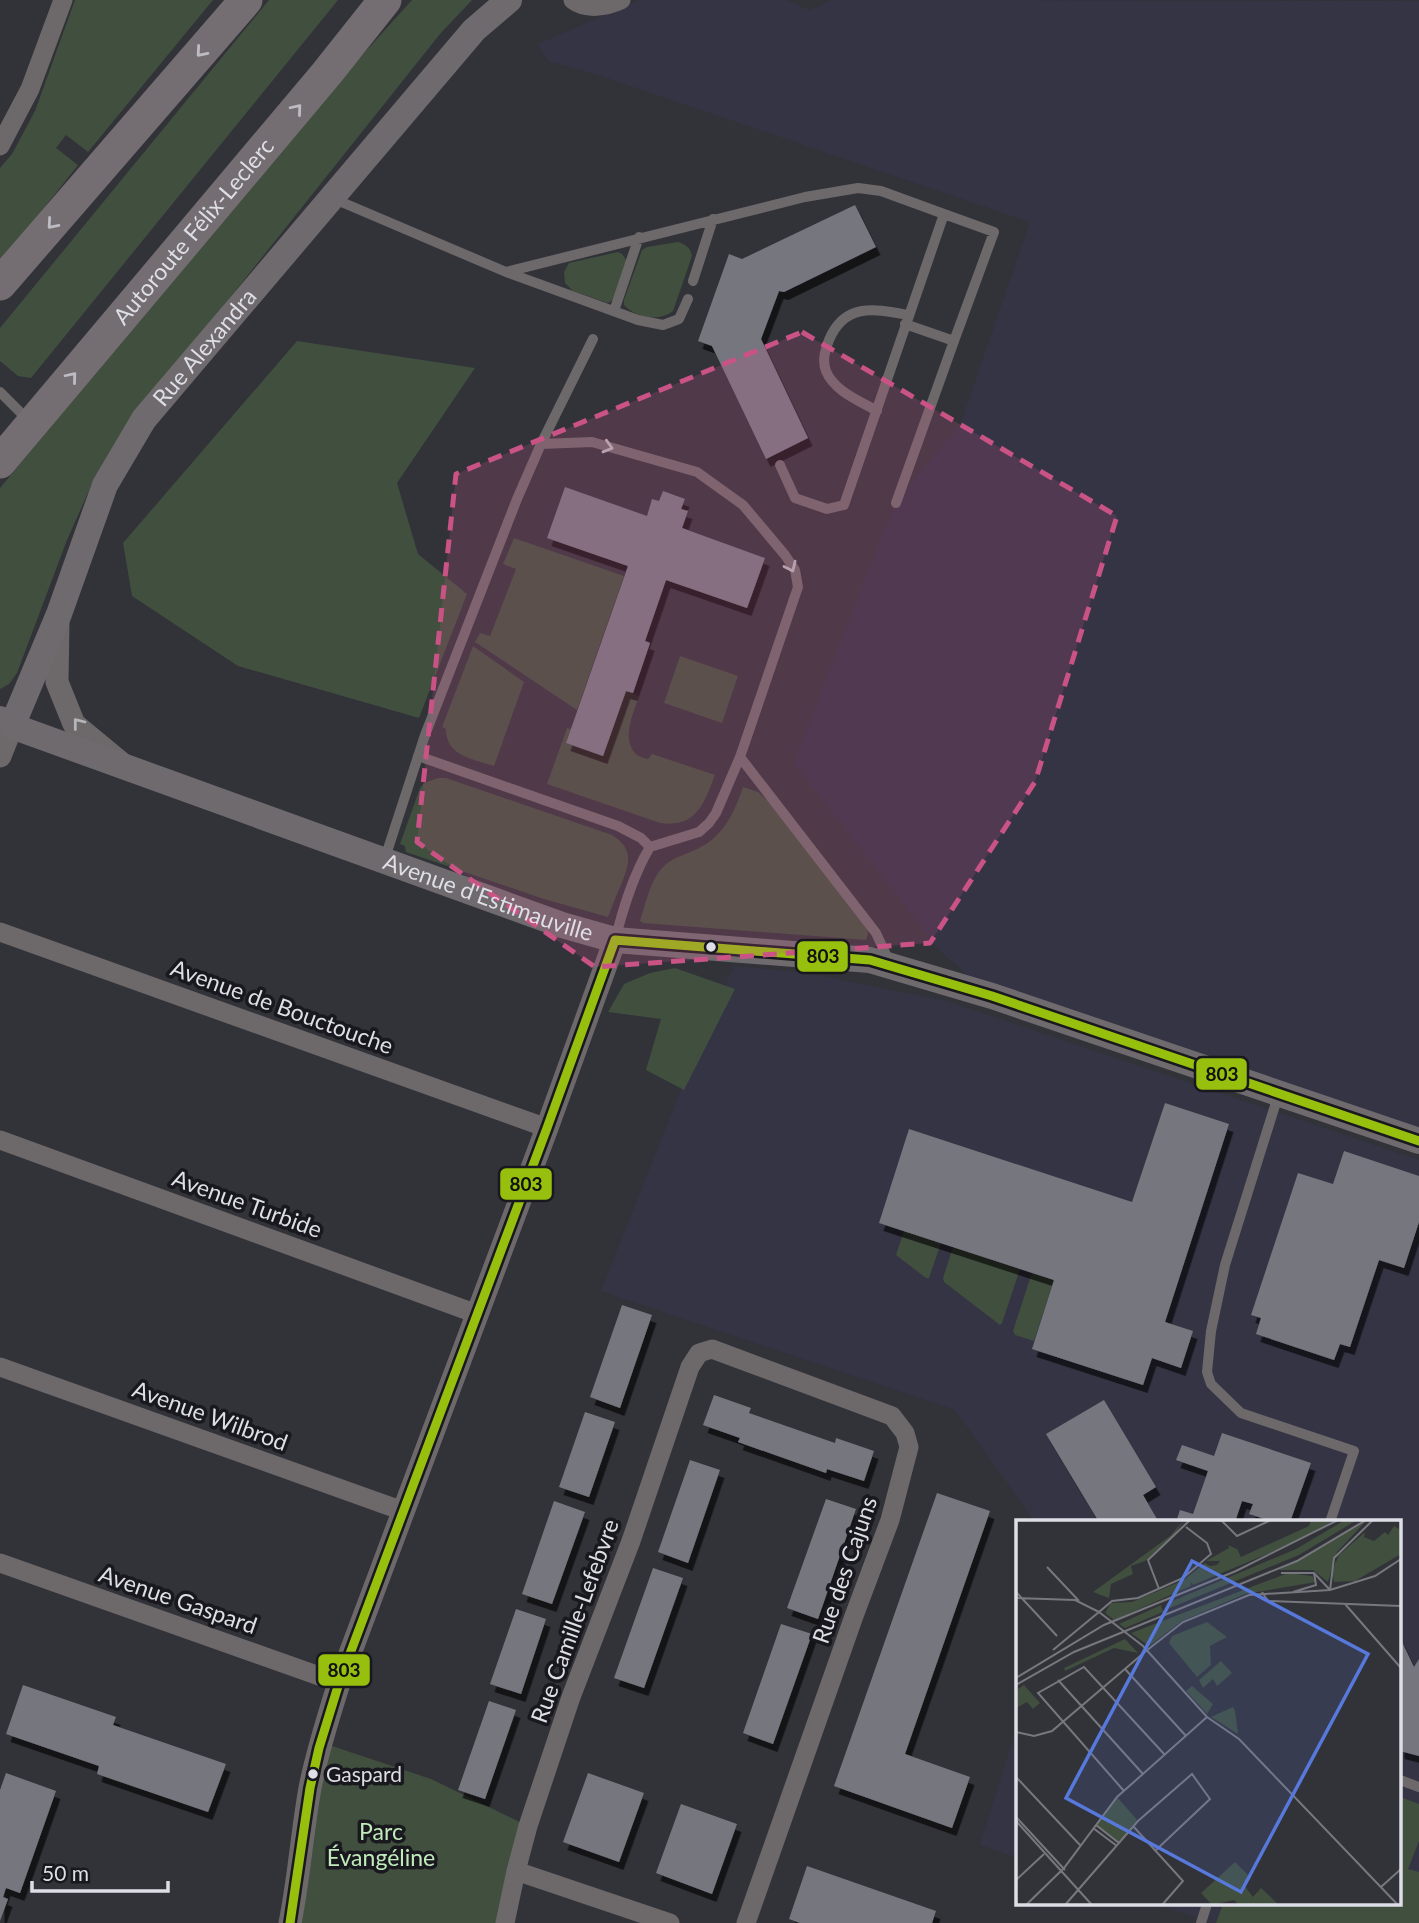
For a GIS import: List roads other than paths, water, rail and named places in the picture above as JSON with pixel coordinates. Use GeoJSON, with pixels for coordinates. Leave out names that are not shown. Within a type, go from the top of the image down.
{"type":"FeatureCollection","features":[{"type":"Feature","properties":{"kind":"highway"},"geometry":{"type":"LineString","coordinates":[[0,284],[246,0]]}},
{"type":"Feature","properties":{"kind":"highway","name":"Autoroute Félix-Leclerc"},"geometry":{"type":"LineString","coordinates":[[0,462],[327,73],[385,0]]}},
{"type":"Feature","properties":{"kind":"main road","name":"Rue Alexandra"},"geometry":{"type":"LineString","coordinates":[[4,724],[59,614],[105,485],[144,419],[474,30],[509,0]]}},
{"type":"Feature","properties":{"kind":"main road","name":"Avenue d'Estimauville"},"geometry":{"type":"LineString","coordinates":[[4,724],[562,925],[615,940],[870,960],[891,965],[992,996],[1419,1141]]}},
{"type":"Feature","properties":{"kind":"street"},"geometry":{"type":"LineString","coordinates":[[0,146],[30,89],[63,0]]}},
{"type":"Feature","properties":{"kind":"street"},"geometry":{"type":"LineString","coordinates":[[573,0],[578,4],[596,7],[621,0]]}},
{"type":"Feature","properties":{"kind":"street"},"geometry":{"type":"LineString","coordinates":[[59,614],[57,682],[74,724],[128,768]]}},
{"type":"Feature","properties":{"kind":"street","name":"Rue Alexandra"},"geometry":{"type":"LineString","coordinates":[[0,756],[4,724]]}},
{"type":"Feature","properties":{"kind":"street","name":"Avenue de Bouctouche"},"geometry":{"type":"LineString","coordinates":[[0,932],[547,1128]]}},
{"type":"Feature","properties":{"kind":"street"},"geometry":{"type":"LineString","coordinates":[[290,1923],[312,1779],[320,1742],[339,1683],[615,940]]}},
{"type":"Feature","properties":{"kind":"street","name":"Avenue Turbide"},"geometry":{"type":"LineString","coordinates":[[0,1140],[477,1314]]}},
{"type":"Feature","properties":{"kind":"street","name":"Rue Camille-Lefebvre"},"geometry":{"type":"LineString","coordinates":[[505,1923],[528,1826],[571,1697],[631,1541],[690,1367],[699,1353],[712,1349]]}},
{"type":"Feature","properties":{"kind":"street","name":"Rue des Cajuns"},"geometry":{"type":"LineString","coordinates":[[712,1349],[892,1416],[905,1433],[909,1447],[890,1520],[747,1923]]}},
{"type":"Feature","properties":{"kind":"street","name":"Avenue Wilbrod"},"geometry":{"type":"LineString","coordinates":[[0,1367],[403,1511]]}},
{"type":"Feature","properties":{"kind":"street","name":"Avenue Gaspard"},"geometry":{"type":"LineString","coordinates":[[0,1563],[339,1683]]}},
{"type":"Feature","properties":{"kind":"street"},"geometry":{"type":"LineString","coordinates":[[516,1871],[670,1923]]}},
{"type":"Feature","properties":{"kind":"lane"},"geometry":{"type":"LineString","coordinates":[[506,272],[805,197],[858,188],[881,191],[994,232],[896,503]]}},
{"type":"Feature","properties":{"kind":"lane"},"geometry":{"type":"LineString","coordinates":[[332,198],[506,272],[638,320],[663,325],[679,319],[688,299]]}},
{"type":"Feature","properties":{"kind":"lane"},"geometry":{"type":"LineString","coordinates":[[780,465],[795,498],[827,509],[844,505],[944,214]]}},
{"type":"Feature","properties":{"kind":"lane"},"geometry":{"type":"LineString","coordinates":[[693,281],[713,219]]}},
{"type":"Feature","properties":{"kind":"lane"},"geometry":{"type":"LineString","coordinates":[[614,311],[639,237]]}},
{"type":"Feature","properties":{"kind":"lane"},"geometry":{"type":"LineString","coordinates":[[877,411],[842,392],[827,373],[823,355],[833,330],[848,316],[872,309],[906,320],[954,341]]}},
{"type":"Feature","properties":{"kind":"lane"},"geometry":{"type":"LineString","coordinates":[[384,861],[418,756],[512,511],[541,444],[593,339]]}},
{"type":"Feature","properties":{"kind":"lane"},"geometry":{"type":"LineString","coordinates":[[0,391],[32,424]]}},
{"type":"Feature","properties":{"kind":"lane"},"geometry":{"type":"LineString","coordinates":[[541,444],[592,442],[697,472],[743,505],[785,555],[794,570],[798,587],[740,757],[716,813],[699,832],[650,847],[643,858],[615,940]]}},
{"type":"Feature","properties":{"kind":"lane"},"geometry":{"type":"LineString","coordinates":[[418,756],[618,826],[641,838],[650,847]]}},
{"type":"Feature","properties":{"kind":"lane"},"geometry":{"type":"LineString","coordinates":[[740,757],[876,933],[891,965]]}},
{"type":"Feature","properties":{"kind":"lane"},"geometry":{"type":"LineString","coordinates":[[1279,1093],[1225,1265],[1211,1331],[1207,1372],[1210,1384],[1241,1413],[1354,1451],[1331,1520]]}},
{"type":"Feature","properties":{"kind":"lane"},"geometry":{"type":"LineString","coordinates":[[1402,1781],[1419,1787]]}},
{"type":"Feature","properties":{"kind":"lane"},"geometry":{"type":"LineString","coordinates":[[1201,1923],[1206,1906]]}},
{"type":"Feature","properties":{"kind":"place","name":"Gaspard"},"geometry":{"type":"Point","coordinates":[313,1774]}},
{"type":"Feature","properties":{"kind":"park label","name":"Parc Évangéline"},"geometry":{"type":"Point","coordinates":[381,1845]}}]}
